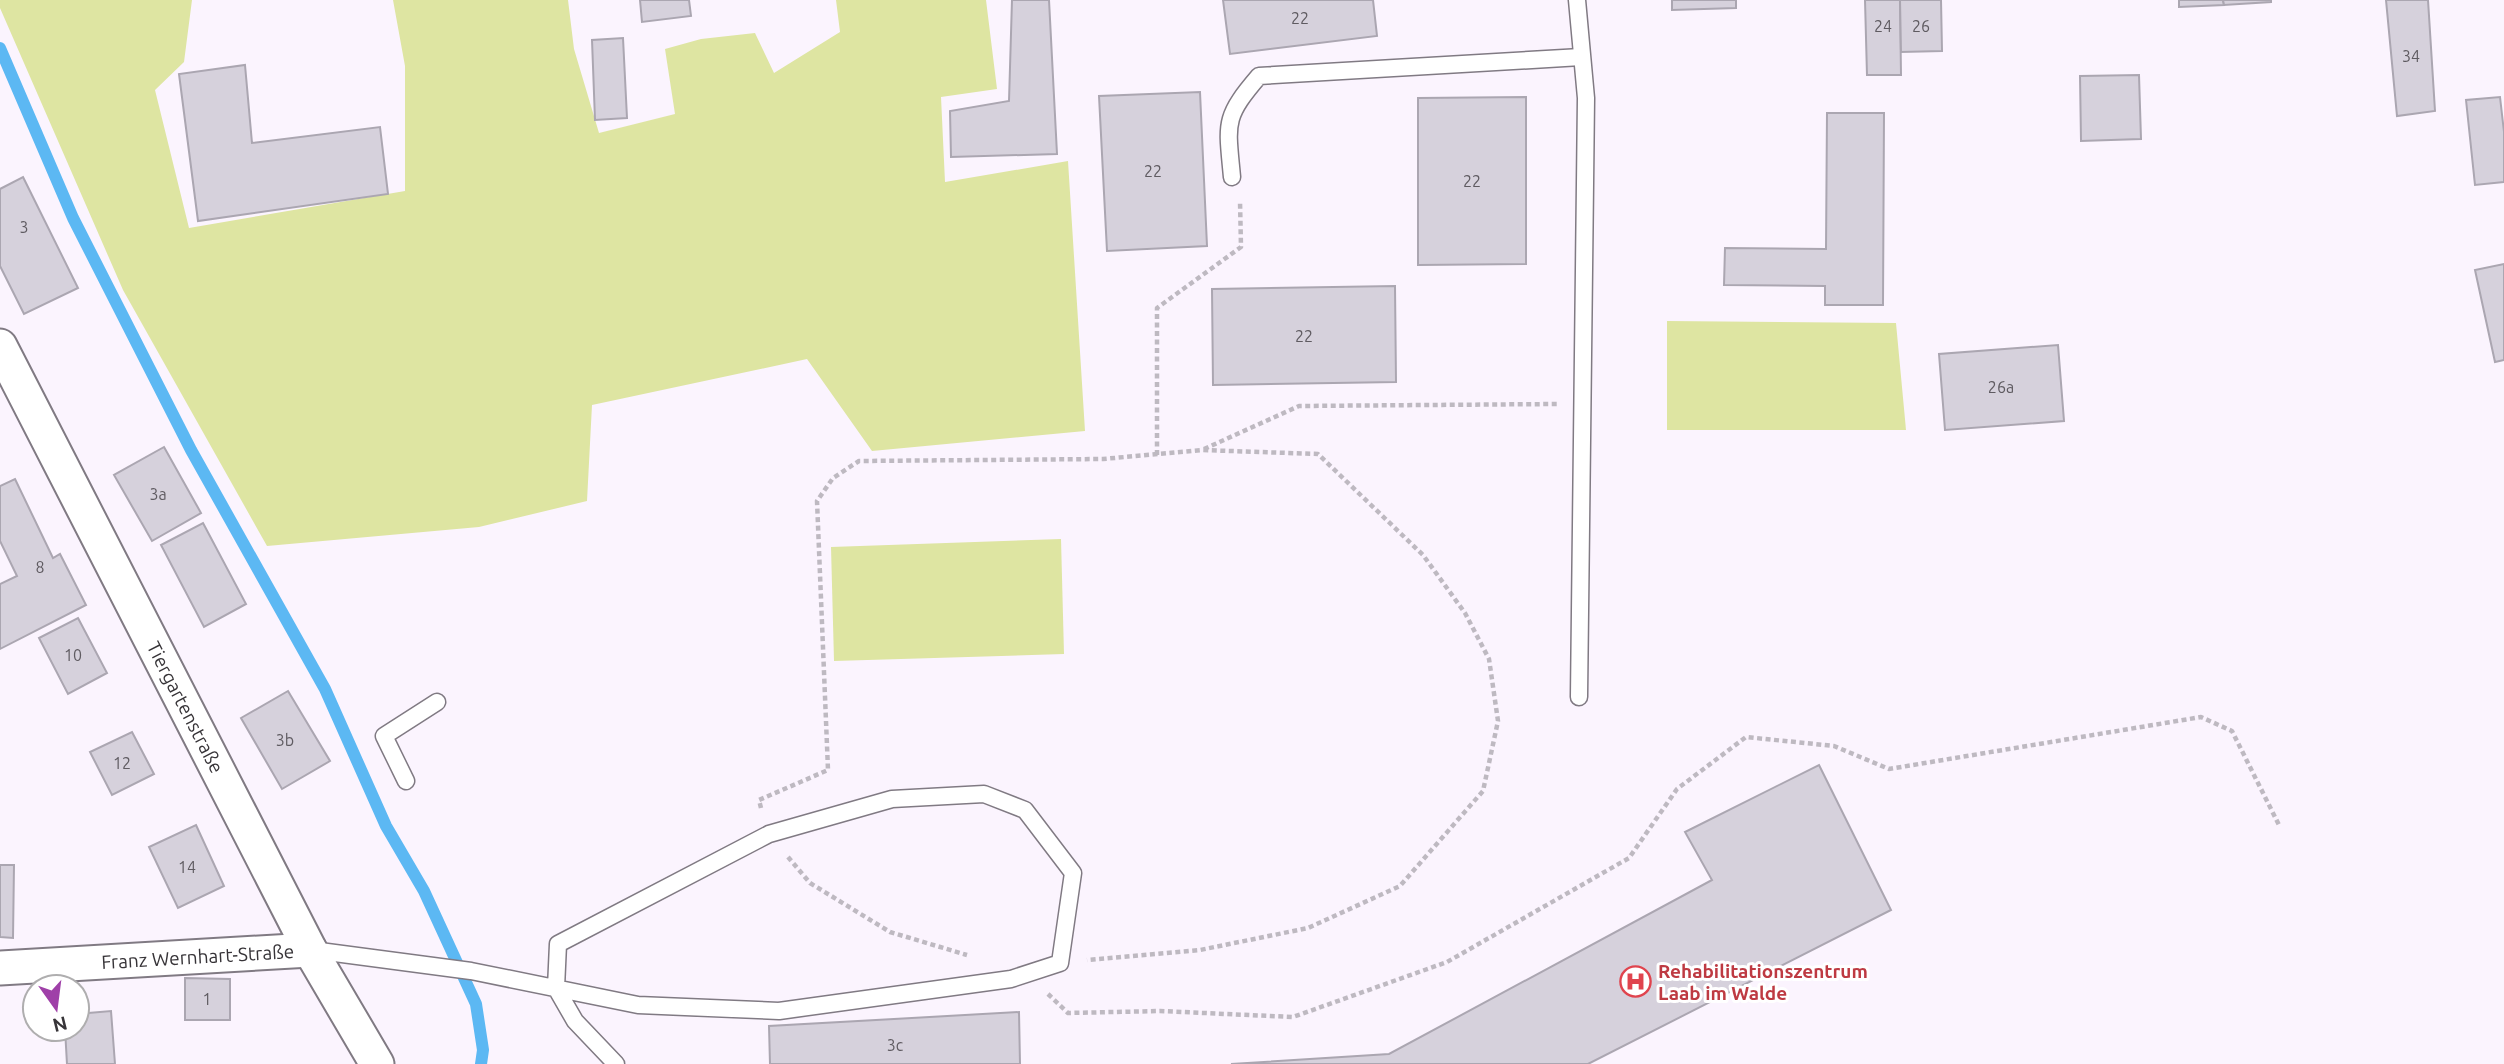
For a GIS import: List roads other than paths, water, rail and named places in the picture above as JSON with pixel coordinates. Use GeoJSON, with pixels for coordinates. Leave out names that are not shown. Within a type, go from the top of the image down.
{"type":"FeatureCollection","features":[{"type":"Feature","properties":{"kind":"street","name":"Tiergartenstraße"},"geometry":{"type":"LineString","coordinates":[[0,346],[310,950],[377,1064]]}},
{"type":"Feature","properties":{"kind":"street","name":"Franz Wernhart-Straße"},"geometry":{"type":"LineString","coordinates":[[0,968],[310,950]]}},
{"type":"Feature","properties":{"kind":"lane"},"geometry":{"type":"LineString","coordinates":[[1577,0],[1586,98],[1578,697]]}},
{"type":"Feature","properties":{"kind":"lane"},"geometry":{"type":"LineString","coordinates":[[1231,177],[1228,130],[1234,104],[1259,76],[1581,57]]}},
{"type":"Feature","properties":{"kind":"lane"},"geometry":{"type":"LineString","coordinates":[[407,781],[384,736],[437,702]]}},
{"type":"Feature","properties":{"kind":"lane"},"geometry":{"type":"LineString","coordinates":[[310,950],[471,971],[556,988],[638,1004],[779,1011],[1019,976],[1060,962],[1073,873],[1025,810],[984,794],[892,799],[769,834],[558,944],[556,988],[575,1021],[617,1064]]}},
{"type":"Feature","properties":{"kind":"waterway"},"geometry":{"type":"LineString","coordinates":[[0,48],[73,218],[191,450],[325,689],[386,826],[424,891],[476,1004],[483,1050],[481,1064]]}},
{"type":"Feature","properties":{"kind":"place","name":"Rehabilitationszentrum Laab im Walde"},"geometry":{"type":"Point","coordinates":[1635,982]}}]}
